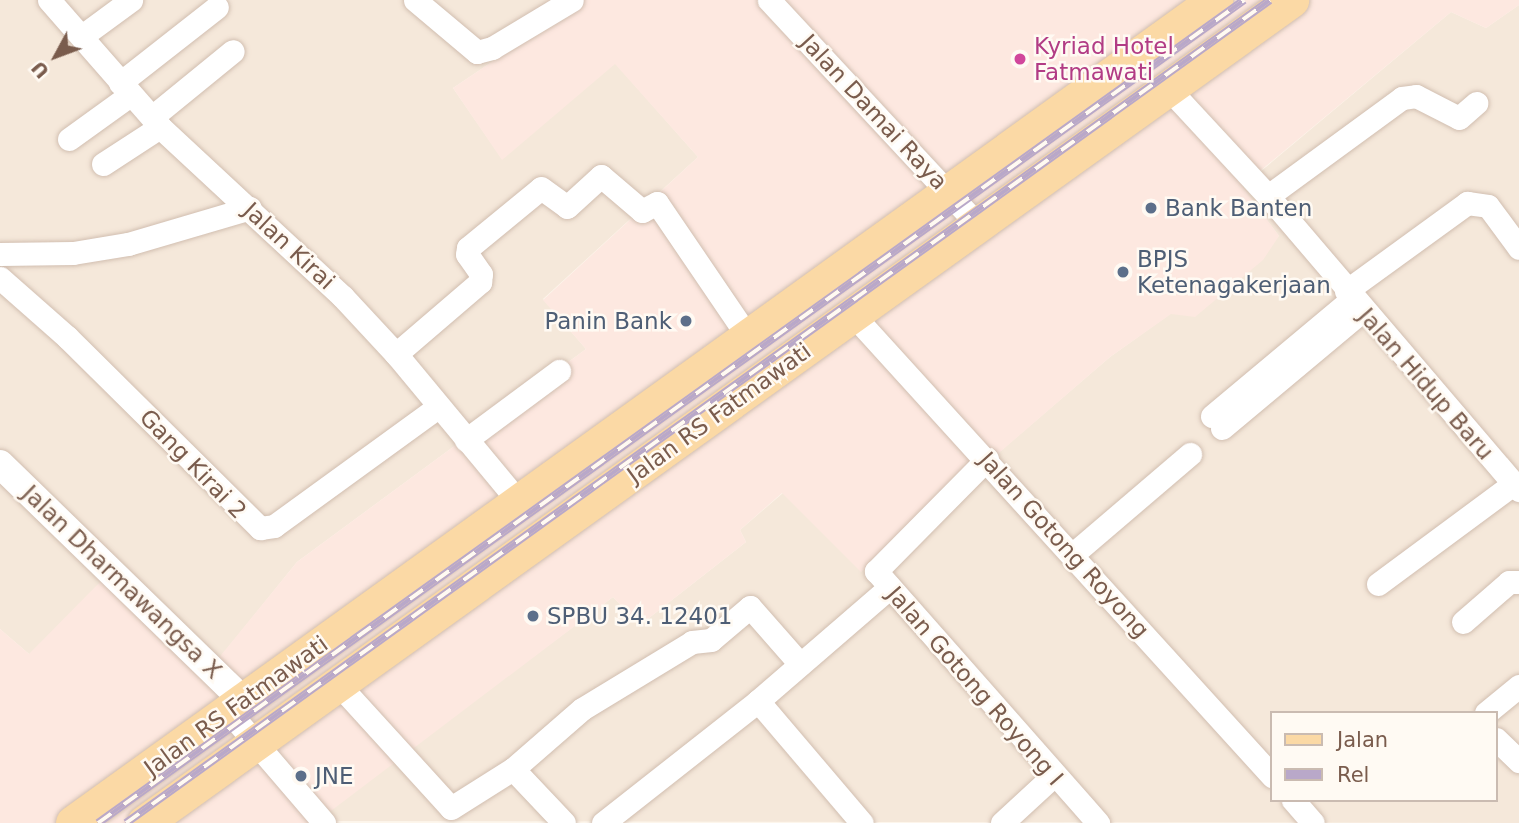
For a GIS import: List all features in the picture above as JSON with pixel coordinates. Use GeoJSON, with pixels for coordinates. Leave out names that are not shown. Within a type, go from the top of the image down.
{"type":"FeatureCollection","features":[{"type":"Feature","properties":{"kind":"main road","name":"Jalan RS Fatmawati"},"geometry":{"type":"LineString","coordinates":[[74,823],[1215,0]]}},
{"type":"Feature","properties":{"kind":"main road","name":"Jalan RS Fatmawati"},"geometry":{"type":"LineString","coordinates":[[144,823],[1291,0]]}},
{"type":"Feature","properties":{"kind":"street","name":"Jalan Kirai"},"geometry":{"type":"LineString","coordinates":[[49,0],[156,122],[250,208],[396,354],[519,502]]}},
{"type":"Feature","properties":{"kind":"street"},"geometry":{"type":"LineString","coordinates":[[82,36],[131,0]]}},
{"type":"Feature","properties":{"kind":"street"},"geometry":{"type":"LineString","coordinates":[[415,0],[477,52],[492,48],[572,0]]}},
{"type":"Feature","properties":{"kind":"street","name":"Jalan Damai Raya"},"geometry":{"type":"LineString","coordinates":[[769,0],[979,226]]}},
{"type":"Feature","properties":{"kind":"street"},"geometry":{"type":"LineString","coordinates":[[69,139],[218,6]]}},
{"type":"Feature","properties":{"kind":"street"},"geometry":{"type":"LineString","coordinates":[[103,164],[156,122],[233,51]]}},
{"type":"Feature","properties":{"kind":"street","name":"Jalan Hidup Baru"},"geometry":{"type":"LineString","coordinates":[[1168,88],[1268,196],[1353,300],[1516,487]]}},
{"type":"Feature","properties":{"kind":"street"},"geometry":{"type":"LineString","coordinates":[[1268,196],[1402,99],[1416,96],[1459,118],[1476,103]]}},
{"type":"Feature","properties":{"kind":"street"},"geometry":{"type":"LineString","coordinates":[[396,354],[480,282],[481,274],[467,254],[468,248],[541,188],[567,207],[601,176],[642,211],[657,204],[748,337]]}},
{"type":"Feature","properties":{"kind":"street"},"geometry":{"type":"LineString","coordinates":[[1217,422],[1353,300],[1467,203],[1488,206],[1519,248]]}},
{"type":"Feature","properties":{"kind":"street"},"geometry":{"type":"LineString","coordinates":[[0,254],[73,253],[128,244],[250,208]]}},
{"type":"Feature","properties":{"kind":"street","name":"Gang Kirai 2"},"geometry":{"type":"LineString","coordinates":[[0,278],[67,337],[260,528],[274,526],[438,407]]}},
{"type":"Feature","properties":{"kind":"street","name":"Jalan Gotong Royong"},"geometry":{"type":"LineString","coordinates":[[854,316],[987,459],[1270,774]]}},
{"type":"Feature","properties":{"kind":"street"},"geometry":{"type":"LineString","coordinates":[[466,440],[559,371]]}},
{"type":"Feature","properties":{"kind":"street"},"geometry":{"type":"LineString","coordinates":[[1073,554],[1189,454]]}},
{"type":"Feature","properties":{"kind":"street","name":"Jalan Gotong Royong I"},"geometry":{"type":"LineString","coordinates":[[987,459],[878,565],[878,575],[1098,823]]}},
{"type":"Feature","properties":{"kind":"street","name":"Jalan Dharmawangsa X"},"geometry":{"type":"LineString","coordinates":[[0,464],[237,706]]}},
{"type":"Feature","properties":{"kind":"street"},"geometry":{"type":"LineString","coordinates":[[1378,584],[1516,487]]}},
{"type":"Feature","properties":{"kind":"street"},"geometry":{"type":"LineString","coordinates":[[1463,622],[1509,582],[1519,582]]}},
{"type":"Feature","properties":{"kind":"street"},"geometry":{"type":"LineString","coordinates":[[603,823],[758,701],[890,587]]}},
{"type":"Feature","properties":{"kind":"street"},"geometry":{"type":"LineString","coordinates":[[339,685],[451,808],[513,769],[582,709],[692,642],[712,640],[750,607],[800,664]]}},
{"type":"Feature","properties":{"kind":"street"},"geometry":{"type":"LineString","coordinates":[[1488,711],[1519,686]]}},
{"type":"Feature","properties":{"kind":"street"},"geometry":{"type":"LineString","coordinates":[[758,701],[862,823]]}},
{"type":"Feature","properties":{"kind":"street"},"geometry":{"type":"LineString","coordinates":[[237,706],[256,745],[324,823]]}},
{"type":"Feature","properties":{"kind":"street"},"geometry":{"type":"LineString","coordinates":[[1498,741],[1519,761]]}},
{"type":"Feature","properties":{"kind":"street"},"geometry":{"type":"LineString","coordinates":[[513,769],[564,823]]}},
{"type":"Feature","properties":{"kind":"street"},"geometry":{"type":"LineString","coordinates":[[1002,823],[1054,776]]}},
{"type":"Feature","properties":{"kind":"street"},"geometry":{"type":"LineString","coordinates":[[1295,802],[1312,823]]}},
{"type":"Feature","properties":{"kind":"shaded area"},"geometry":{"type":"Polygon","coordinates":[[[0,0],[584,0],[453,88],[502,159],[615,63],[698,157],[543,299],[586,349],[297,562],[204,677],[29,654],[0,629],[0,0]]]}},
{"type":"Feature","properties":{"kind":"shaded area"},"geometry":{"type":"Polygon","coordinates":[[[584,0],[1519,0],[1519,5],[1486,28],[1451,12],[1242,186],[1279,236],[1263,260],[1195,317],[1171,314],[1110,357],[861,572],[782,493],[740,530],[746,542],[640,625],[613,597],[315,823],[0,823],[0,629],[29,654],[102,580],[204,676],[297,562],[586,349],[543,300],[698,157],[615,64],[502,160],[453,88],[584,0]]]}},
{"type":"Feature","properties":{"kind":"shaded area"},"geometry":{"type":"Polygon","coordinates":[[[1519,5],[1519,823],[314,821],[613,597],[640,625],[746,542],[740,530],[783,493],[861,571],[1110,357],[1279,236],[1242,187],[1451,12],[1486,28],[1519,5]]]}},
{"type":"Feature","properties":{"kind":"railway"},"geometry":{"type":"LineString","coordinates":[[98,823],[1244,0]]}},
{"type":"Feature","properties":{"kind":"railway"},"geometry":{"type":"LineString","coordinates":[[126,823],[1270,0]]}},
{"type":"Feature","properties":{"kind":"place","name":"Kyriad Hotel Fatmawati"},"geometry":{"type":"Point","coordinates":[1020,59]}},
{"type":"Feature","properties":{"kind":"place","name":"Bank Banten"},"geometry":{"type":"Point","coordinates":[1151,208]}},
{"type":"Feature","properties":{"kind":"place","name":"BPJS Ketenagakerjaan"},"geometry":{"type":"Point","coordinates":[1123,272]}},
{"type":"Feature","properties":{"kind":"place","name":"Panin Bank"},"geometry":{"type":"Point","coordinates":[686,321]}},
{"type":"Feature","properties":{"kind":"place","name":"SPBU 34. 12401"},"geometry":{"type":"Point","coordinates":[533,616]}},
{"type":"Feature","properties":{"kind":"place","name":"JNE"},"geometry":{"type":"Point","coordinates":[301,776]}}]}
